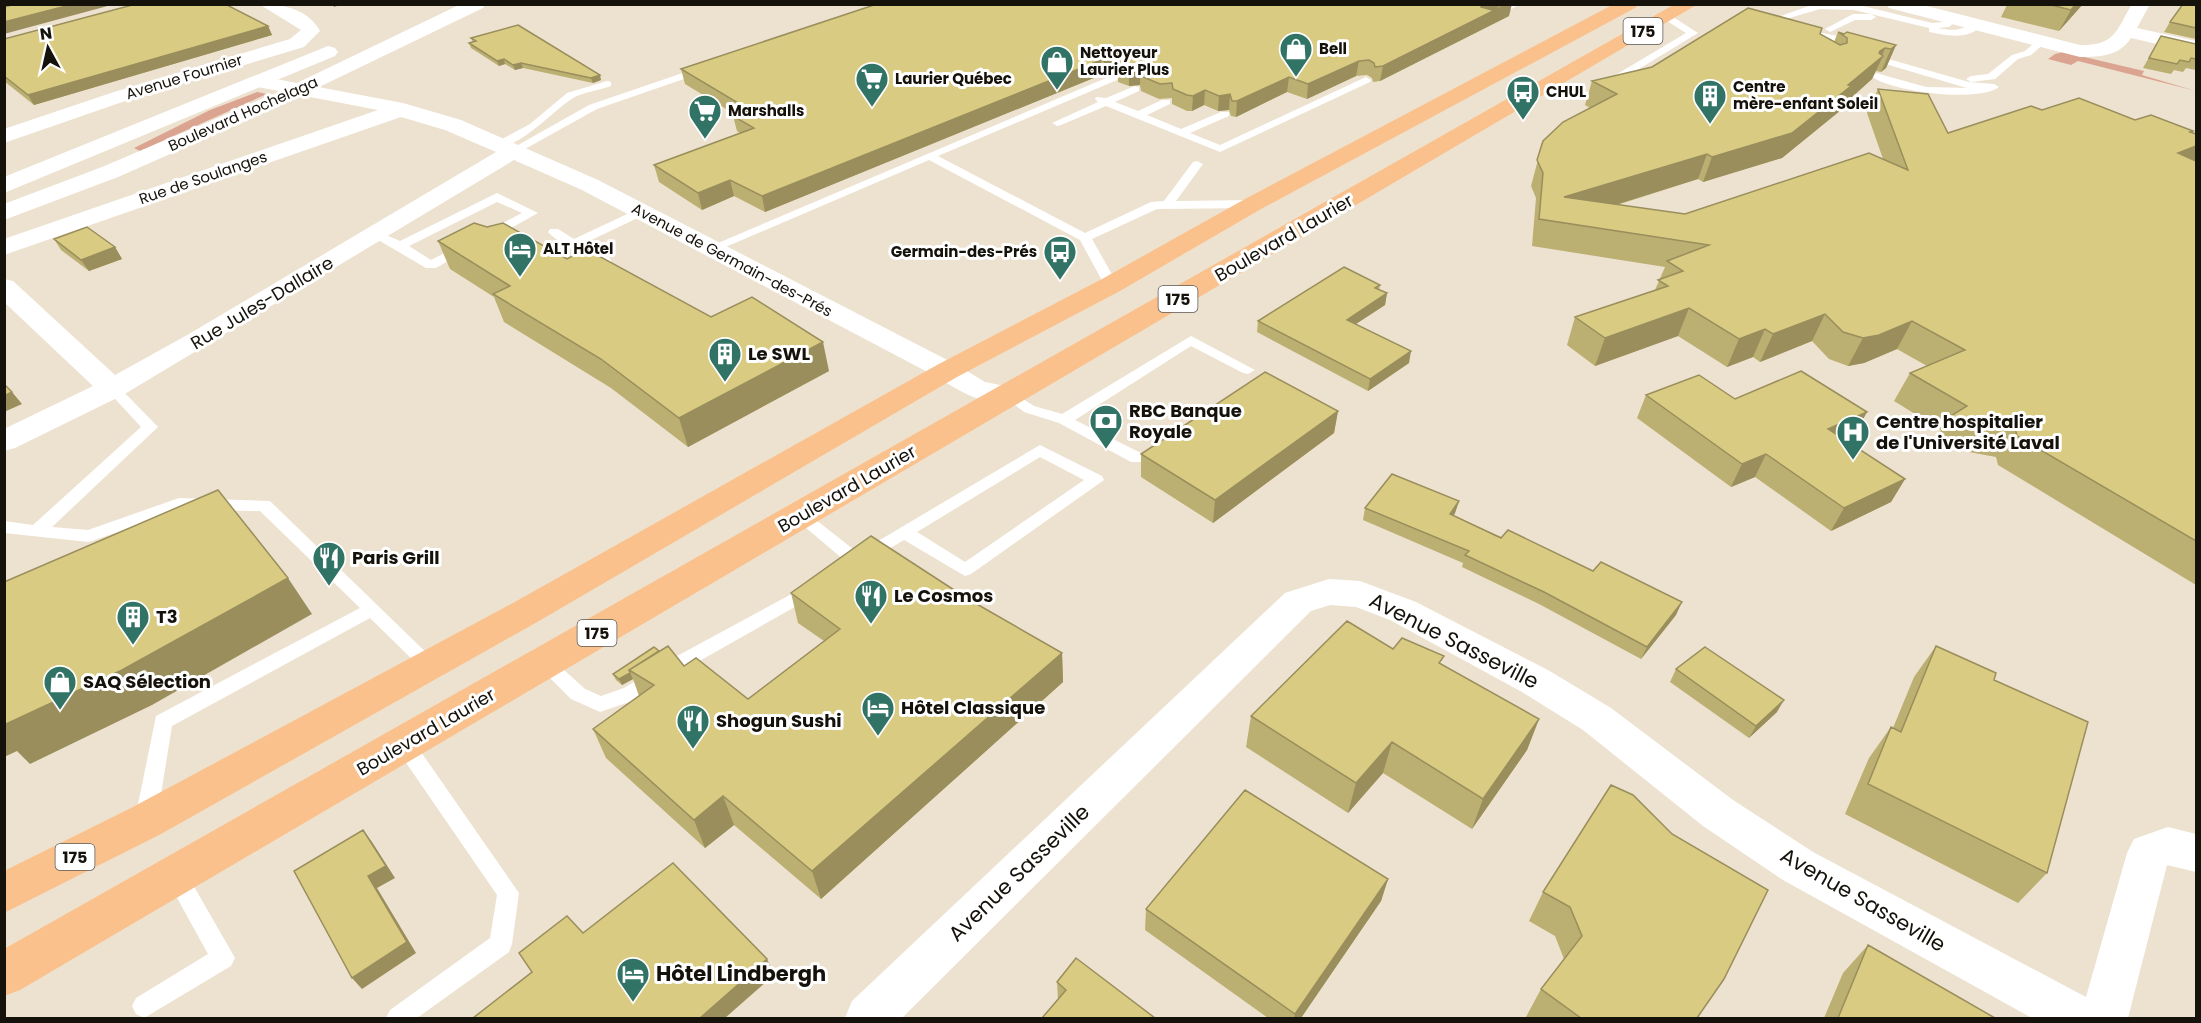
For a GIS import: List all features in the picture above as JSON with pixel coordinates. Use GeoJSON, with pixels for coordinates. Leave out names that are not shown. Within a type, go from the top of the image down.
{"type":"FeatureCollection","features":[{"type":"Feature","properties":{"kind":"main road","name":"175"},"geometry":{"type":"LineString","coordinates":[[4,893],[146,821],[526,612],[947,371],[1111,285],[1253,204],[1629,4]]}},
{"type":"Feature","properties":{"kind":"main road","name":"Boulevard Laurier"},"geometry":{"type":"LineString","coordinates":[[4,974],[1689,4]]}},
{"type":"Feature","properties":{"kind":"street","name":"Avenue Fournier"},"geometry":{"type":"LineString","coordinates":[[4,137],[111,100],[297,43],[311,31],[307,24],[268,4]]}},
{"type":"Feature","properties":{"kind":"street"},"geometry":{"type":"LineString","coordinates":[[407,15],[431,4]]}},
{"type":"Feature","properties":{"kind":"street","name":"Boulevard Hochelaga"},"geometry":{"type":"LineString","coordinates":[[4,213],[110,172],[301,89],[477,4]]}},
{"type":"Feature","properties":{"kind":"street"},"geometry":{"type":"LineString","coordinates":[[1895,4],[2080,51],[2099,52],[2112,49],[2126,31],[2141,4]]}},
{"type":"Feature","properties":{"kind":"street"},"geometry":{"type":"LineString","coordinates":[[2126,31],[2196,47]]}},
{"type":"Feature","properties":{"kind":"street","name":"Boulevard Hochelaga"},"geometry":{"type":"LineString","coordinates":[[4,186],[260,82],[345,44]]}},
{"type":"Feature","properties":{"kind":"street","name":"Avenue de Germain-des-Prés"},"geometry":{"type":"LineString","coordinates":[[295,67],[412,97],[445,111],[453,125]]}},
{"type":"Feature","properties":{"kind":"street","name":"Avenue de Germain-des-Prés"},"geometry":{"type":"LineString","coordinates":[[260,82],[403,109],[453,125],[590,185],[947,371],[977,390],[1009,396]]}},
{"type":"Feature","properties":{"kind":"street","name":"Rue de Soulanges"},"geometry":{"type":"LineString","coordinates":[[4,248],[403,109]]}},
{"type":"Feature","properties":{"kind":"street","name":"Rue Jules-Dallaire"},"geometry":{"type":"LineString","coordinates":[[4,441],[113,389],[191,346],[375,234],[505,148]]}},
{"type":"Feature","properties":{"kind":"street"},"geometry":{"type":"LineString","coordinates":[[4,287],[113,389]]}},
{"type":"Feature","properties":{"kind":"street","name":"Avenue Sasseville"},"geometry":{"type":"LineString","coordinates":[[869,1018],[1298,602],[1329,592],[1360,594],[1403,611],[1535,681],[1597,719],[1719,813],[1798,866],[2078,1018]]}},
{"type":"Feature","properties":{"kind":"street"},"geometry":{"type":"LineString","coordinates":[[2104,1018],[2149,853],[2182,849]]}},
{"type":"Feature","properties":{"kind":"lane"},"geometry":{"type":"LineString","coordinates":[[1485,20],[1516,4]]}},
{"type":"Feature","properties":{"kind":"lane"},"geometry":{"type":"LineString","coordinates":[[1786,16],[1806,8],[1819,6],[1854,8],[1932,26],[1946,26],[1953,19]]}},
{"type":"Feature","properties":{"kind":"lane"},"geometry":{"type":"LineString","coordinates":[[1806,8],[1845,21]]}},
{"type":"Feature","properties":{"kind":"lane"},"geometry":{"type":"LineString","coordinates":[[1830,29],[1853,18],[1866,16],[1954,34],[1969,33],[1978,25]]}},
{"type":"Feature","properties":{"kind":"lane"},"geometry":{"type":"LineString","coordinates":[[1544,89],[1563,94],[1589,95],[1693,33],[1667,17]]}},
{"type":"Feature","properties":{"kind":"lane"},"geometry":{"type":"LineString","coordinates":[[1793,30],[1869,45],[1874,51],[1891,59],[1949,76],[1982,79],[1991,77],[2015,57],[2028,53],[2046,42]]}},
{"type":"Feature","properties":{"kind":"lane"},"geometry":{"type":"LineString","coordinates":[[1876,76],[1925,90],[1960,92],[1994,87],[2046,42]]}},
{"type":"Feature","properties":{"kind":"lane"},"geometry":{"type":"LineString","coordinates":[[1823,47],[1840,47],[1968,85],[1994,87]]}},
{"type":"Feature","properties":{"kind":"lane"},"geometry":{"type":"LineString","coordinates":[[505,148],[566,122],[593,107],[716,65]]}},
{"type":"Feature","properties":{"kind":"lane"},"geometry":{"type":"LineString","coordinates":[[710,249],[1113,78]]}},
{"type":"Feature","properties":{"kind":"lane"},"geometry":{"type":"LineString","coordinates":[[566,122],[567,114],[587,100],[639,84],[641,80]]}},
{"type":"Feature","properties":{"kind":"lane"},"geometry":{"type":"LineString","coordinates":[[1081,91],[1220,149],[1366,80]]}},
{"type":"Feature","properties":{"kind":"lane"},"geometry":{"type":"LineString","coordinates":[[505,148],[571,95],[607,84]]}},
{"type":"Feature","properties":{"kind":"lane"},"geometry":{"type":"LineString","coordinates":[[1057,123],[1135,89]]}},
{"type":"Feature","properties":{"kind":"lane"},"geometry":{"type":"LineString","coordinates":[[1138,115],[1166,102]]}},
{"type":"Feature","properties":{"kind":"lane"},"geometry":{"type":"LineString","coordinates":[[1181,133],[1225,114]]}},
{"type":"Feature","properties":{"kind":"lane"},"geometry":{"type":"LineString","coordinates":[[929,156],[1085,238],[1111,285]]}},
{"type":"Feature","properties":{"kind":"lane"},"geometry":{"type":"LineString","coordinates":[[1167,205],[1197,164]]}},
{"type":"Feature","properties":{"kind":"lane"},"geometry":{"type":"LineString","coordinates":[[375,234],[431,265],[532,219],[532,213],[497,197],[400,246]]}},
{"type":"Feature","properties":{"kind":"lane"},"geometry":{"type":"LineString","coordinates":[[1085,238],[1155,205],[1253,204]]}},
{"type":"Feature","properties":{"kind":"lane"},"geometry":{"type":"LineString","coordinates":[[573,244],[640,212]]}},
{"type":"Feature","properties":{"kind":"lane"},"geometry":{"type":"LineString","coordinates":[[554,232],[615,266]]}},
{"type":"Feature","properties":{"kind":"lane"},"geometry":{"type":"LineString","coordinates":[[1064,420],[1191,340],[1248,370]]}},
{"type":"Feature","properties":{"kind":"lane"},"geometry":{"type":"LineString","coordinates":[[38,531],[150,428],[113,389]]}},
{"type":"Feature","properties":{"kind":"lane"},"geometry":{"type":"LineString","coordinates":[[1009,396],[1029,409],[1064,420],[1137,458]]}},
{"type":"Feature","properties":{"kind":"lane"},"geometry":{"type":"LineString","coordinates":[[545,664],[578,694],[600,704],[631,694],[1040,450],[1096,480],[965,570],[904,532]]}},
{"type":"Feature","properties":{"kind":"lane"},"geometry":{"type":"LineString","coordinates":[[4,527],[89,536],[179,504],[264,505],[430,665]]}},
{"type":"Feature","properties":{"kind":"lane"},"geometry":{"type":"LineString","coordinates":[[800,516],[856,561]]}},
{"type":"Feature","properties":{"kind":"lane"},"geometry":{"type":"LineString","coordinates":[[146,821],[163,723],[371,610]]}},
{"type":"Feature","properties":{"kind":"lane"},"geometry":{"type":"LineString","coordinates":[[398,1018],[501,944],[508,893],[405,745]]}},
{"type":"Feature","properties":{"kind":"lane"},"geometry":{"type":"LineString","coordinates":[[144,1006],[223,958],[176,876]]}},
{"type":"Feature","properties":{"kind":"shaded area"},"geometry":{"type":"Polygon","coordinates":[[[2063,52],[2144,71],[2142,75],[2196,91],[2078,61],[2071,65],[2048,59],[2063,52]]]}},
{"type":"Feature","properties":{"kind":"shaded area"},"geometry":{"type":"Polygon","coordinates":[[[257,92],[267,94],[140,151],[134,148],[210,110],[257,92]]]}},
{"type":"Feature","properties":{"kind":"building"},"geometry":{"type":"Polygon","coordinates":[[[16,4],[74,4],[4,22],[4,7],[16,4]]]}},
{"type":"Feature","properties":{"kind":"building"},"geometry":{"type":"Polygon","coordinates":[[[136,4],[225,4],[268,26],[28,95],[4,76],[4,39],[136,4]]]}},
{"type":"Feature","properties":{"kind":"building","name":"Laurier Québec"},"geometry":{"type":"Polygon","coordinates":[[[877,4],[1482,4],[1481,7],[1492,10],[1502,4],[1507,4],[1383,66],[1375,67],[1374,63],[1369,60],[1359,61],[1308,84],[1289,77],[1237,101],[1232,101],[1230,94],[1219,96],[1205,90],[1193,96],[1187,95],[1173,89],[1172,83],[1160,84],[1141,76],[1140,70],[1129,71],[1118,67],[1120,62],[1114,58],[1101,60],[762,196],[730,180],[698,193],[654,165],[754,128],[733,116],[750,110],[681,69],[877,4]]]}},
{"type":"Feature","properties":{"kind":"building"},"geometry":{"type":"Polygon","coordinates":[[[2047,4],[2076,4],[2071,10],[2047,4]]]}},
{"type":"Feature","properties":{"kind":"building"},"geometry":{"type":"Polygon","coordinates":[[[2183,4],[2196,4],[2196,28],[2170,22],[2183,4]]]}},
{"type":"Feature","properties":{"kind":"building"},"geometry":{"type":"Polygon","coordinates":[[[1748,8],[1822,28],[1820,34],[1840,45],[1847,43],[1847,38],[1838,32],[1844,34],[1847,32],[1896,45],[1891,49],[1885,48],[1880,51],[1879,53],[1883,56],[1848,85],[1851,86],[1792,133],[1712,157],[1707,154],[1564,197],[1685,214],[1869,153],[1908,170],[1878,89],[1928,94],[1948,133],[2031,106],[2042,110],[2079,98],[2135,120],[2151,115],[2193,131],[2190,132],[2196,134],[2196,146],[2178,153],[2196,161],[2196,541],[2017,436],[2015,428],[1949,417],[1967,406],[1910,373],[1965,350],[1912,321],[1879,335],[1863,338],[1843,332],[1825,314],[1773,334],[1765,329],[1739,339],[1689,308],[1605,338],[1575,317],[1668,286],[1658,280],[1683,271],[1667,261],[1709,245],[1539,219],[1543,173],[1537,160],[1543,141],[1563,122],[1617,94],[1592,81],[1652,67],[1748,8]]]}},
{"type":"Feature","properties":{"kind":"building"},"geometry":{"type":"Polygon","coordinates":[[[518,25],[600,75],[591,78],[521,63],[513,65],[504,59],[497,61],[469,43],[476,41],[471,38],[518,25]]]}},
{"type":"Feature","properties":{"kind":"building"},"geometry":{"type":"Polygon","coordinates":[[[2161,36],[2196,44],[2196,59],[2191,58],[2189,62],[2180,60],[2177,64],[2149,58],[2161,36]]]}},
{"type":"Feature","properties":{"kind":"building"},"geometry":{"type":"Polygon","coordinates":[[[474,223],[487,227],[503,223],[567,259],[586,249],[711,317],[752,297],[823,342],[679,418],[601,359],[493,294],[510,286],[438,241],[474,223]]]}},
{"type":"Feature","properties":{"kind":"building"},"geometry":{"type":"Polygon","coordinates":[[[87,227],[115,247],[81,260],[54,239],[87,227]]]}},
{"type":"Feature","properties":{"kind":"building"},"geometry":{"type":"Polygon","coordinates":[[[1344,267],[1380,285],[1375,288],[1387,293],[1347,320],[1411,351],[1370,379],[1258,321],[1344,267]]]}},
{"type":"Feature","properties":{"kind":"building"},"geometry":{"type":"Polygon","coordinates":[[[1801,371],[1867,412],[1828,429],[1905,479],[1844,508],[1766,454],[1742,464],[1646,395],[1699,375],[1735,399],[1801,371]]]}},
{"type":"Feature","properties":{"kind":"building"},"geometry":{"type":"Polygon","coordinates":[[[1265,372],[1338,411],[1215,500],[1141,454],[1265,372]]]}},
{"type":"Feature","properties":{"kind":"building"},"geometry":{"type":"Polygon","coordinates":[[[4,384],[12,392],[4,396],[4,384]]]}},
{"type":"Feature","properties":{"kind":"building"},"geometry":{"type":"Polygon","coordinates":[[[1392,474],[1459,501],[1450,514],[1501,538],[1508,530],[1593,571],[1601,562],[1682,602],[1647,647],[1544,592],[1465,555],[1469,551],[1365,508],[1392,474]]]}},
{"type":"Feature","properties":{"kind":"building","name":"T3"},"geometry":{"type":"Polygon","coordinates":[[[218,490],[288,578],[122,670],[4,725],[4,582],[218,490]]]}},
{"type":"Feature","properties":{"kind":"building"},"geometry":{"type":"Polygon","coordinates":[[[871,536],[968,599],[1062,653],[812,871],[723,796],[694,820],[593,729],[654,685],[629,670],[668,646],[684,666],[696,658],[748,699],[840,629],[791,593],[871,536]]]}},
{"type":"Feature","properties":{"kind":"building"},"geometry":{"type":"Polygon","coordinates":[[[1347,621],[1393,649],[1402,638],[1444,656],[1439,663],[1539,719],[1483,799],[1392,742],[1356,783],[1251,716],[1347,621]]]}},
{"type":"Feature","properties":{"kind":"building"},"geometry":{"type":"Polygon","coordinates":[[[1936,646],[1996,673],[1994,680],[2088,722],[2047,873],[1868,784],[1891,727],[1901,732],[1936,646]]]}},
{"type":"Feature","properties":{"kind":"building"},"geometry":{"type":"Polygon","coordinates":[[[654,647],[659,651],[629,670],[630,673],[619,679],[613,674],[654,647]]]}},
{"type":"Feature","properties":{"kind":"building"},"geometry":{"type":"Polygon","coordinates":[[[1705,647],[1784,700],[1756,726],[1676,669],[1705,647]]]}},
{"type":"Feature","properties":{"kind":"building"},"geometry":{"type":"Polygon","coordinates":[[[1611,785],[1633,795],[1672,834],[1768,890],[1724,979],[1697,1018],[1581,1018],[1541,989],[1582,936],[1570,907],[1543,892],[1611,785]]]}},
{"type":"Feature","properties":{"kind":"building"},"geometry":{"type":"Polygon","coordinates":[[[1245,790],[1388,879],[1295,1014],[1146,909],[1245,790]]]}},
{"type":"Feature","properties":{"kind":"building"},"geometry":{"type":"Polygon","coordinates":[[[363,830],[386,866],[368,876],[407,942],[352,978],[294,871],[363,830]]]}},
{"type":"Feature","properties":{"kind":"building"},"geometry":{"type":"Polygon","coordinates":[[[673,863],[767,959],[700,1018],[473,1018],[532,972],[519,953],[567,916],[583,933],[673,863]]]}},
{"type":"Feature","properties":{"kind":"building"},"geometry":{"type":"Polygon","coordinates":[[[1868,945],[1995,1018],[1838,1018],[1868,945]]]}},
{"type":"Feature","properties":{"kind":"building"},"geometry":{"type":"Polygon","coordinates":[[[1076,958],[1155,1018],[1042,1018],[1066,990],[1057,982],[1076,958]]]}},
{"type":"Feature","properties":{"kind":"place","name":"Bell"},"geometry":{"type":"Point","coordinates":[1296,78]}},
{"type":"Feature","properties":{"kind":"place","name":"Nettoyeur Laurier Plus"},"geometry":{"type":"Point","coordinates":[1057,91]}},
{"type":"Feature","properties":{"kind":"place","name":"Laurier Québec"},"geometry":{"type":"Point","coordinates":[872,108]}},
{"type":"Feature","properties":{"kind":"place","name":"CHUL"},"geometry":{"type":"Point","coordinates":[1523,121]}},
{"type":"Feature","properties":{"kind":"place","name":"Centre mère-enfant Soleil"},"geometry":{"type":"Point","coordinates":[1710,125]}},
{"type":"Feature","properties":{"kind":"place","name":"Marshalls"},"geometry":{"type":"Point","coordinates":[705,140]}},
{"type":"Feature","properties":{"kind":"place","name":"ALT Hôtel"},"geometry":{"type":"Point","coordinates":[520,278]}},
{"type":"Feature","properties":{"kind":"place","name":"Germain-des-Prés"},"geometry":{"type":"Point","coordinates":[1060,281]}},
{"type":"Feature","properties":{"kind":"place","name":"Le SWL"},"geometry":{"type":"Point","coordinates":[725,383]}},
{"type":"Feature","properties":{"kind":"place","name":"RBC Banque Royale"},"geometry":{"type":"Point","coordinates":[1106,450]}},
{"type":"Feature","properties":{"kind":"place","name":"Centre hospitalier de l'Université Laval"},"geometry":{"type":"Point","coordinates":[1853,461]}},
{"type":"Feature","properties":{"kind":"place","name":"Paris Grill"},"geometry":{"type":"Point","coordinates":[329,587]}},
{"type":"Feature","properties":{"kind":"place","name":"Le Cosmos"},"geometry":{"type":"Point","coordinates":[871,625]}},
{"type":"Feature","properties":{"kind":"place","name":"T3"},"geometry":{"type":"Point","coordinates":[133,646]}},
{"type":"Feature","properties":{"kind":"place","name":"SAQ Sélection"},"geometry":{"type":"Point","coordinates":[60,711]}},
{"type":"Feature","properties":{"kind":"place","name":"Hôtel Classique"},"geometry":{"type":"Point","coordinates":[878,737]}},
{"type":"Feature","properties":{"kind":"place","name":"Shogun Sushi"},"geometry":{"type":"Point","coordinates":[693,750]}},
{"type":"Feature","properties":{"kind":"place","name":"Hôtel Lindbergh"},"geometry":{"type":"Point","coordinates":[633,1003]}}]}
